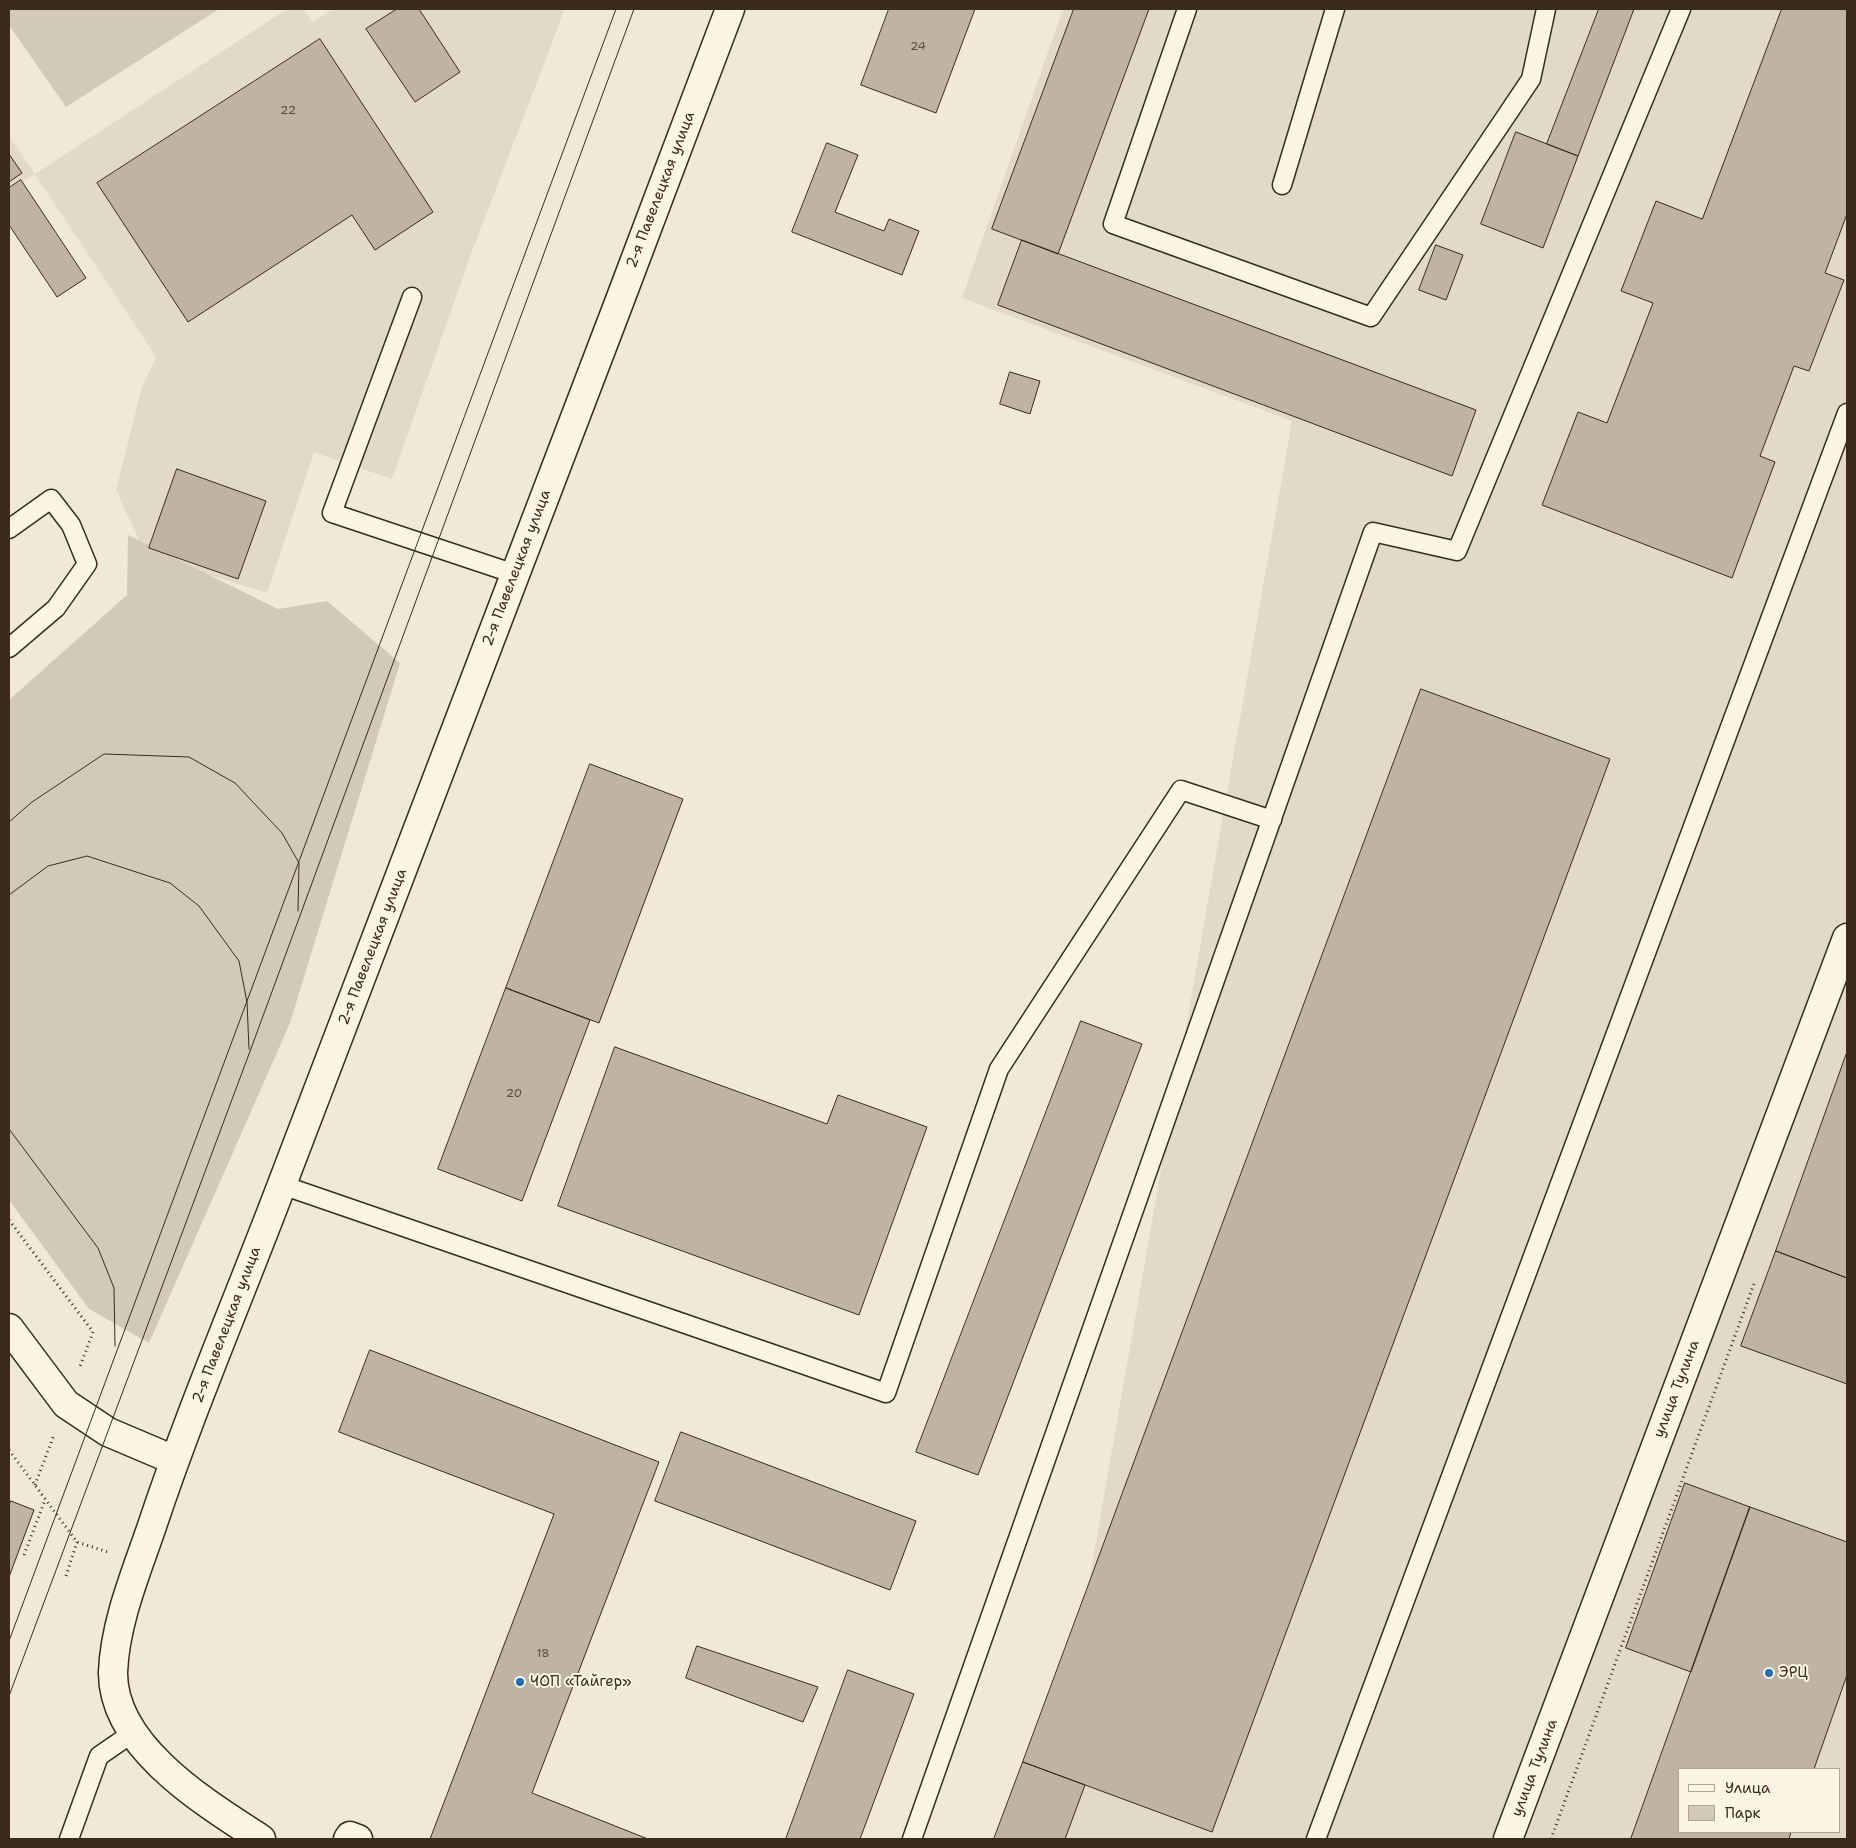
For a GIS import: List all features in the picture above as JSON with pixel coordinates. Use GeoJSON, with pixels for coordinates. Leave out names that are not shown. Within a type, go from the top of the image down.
{"type":"FeatureCollection","features":[{"type":"Feature","properties":{"kind":"main road","name":"2-я Павелецкая улица"},"geometry":{"type":"LineString","coordinates":[[261,1839],[188,1791],[158,1764],[134,1732],[119,1706],[113,1676],[120,1623],[174,1460],[282,1185],[730,9]]}},
{"type":"Feature","properties":{"kind":"main road","name":"улица Тулина"},"geometry":{"type":"LineString","coordinates":[[1508,1839],[1847,938]]}},
{"type":"Feature","properties":{"kind":"main road"},"geometry":{"type":"LineString","coordinates":[[9,1328],[66,1404],[108,1432],[174,1460]]}},
{"type":"Feature","properties":{"kind":"main road"},"geometry":{"type":"LineString","coordinates":[[348,1839],[350,1836],[358,1839]]}},
{"type":"Feature","properties":{"kind":"lane"},"geometry":{"type":"LineString","coordinates":[[1187,9],[1113,224],[1371,317],[1531,79],[1546,9]]}},
{"type":"Feature","properties":{"kind":"lane"},"geometry":{"type":"LineString","coordinates":[[1282,185],[1335,9]]}},
{"type":"Feature","properties":{"kind":"lane"},"geometry":{"type":"LineString","coordinates":[[912,1839],[1373,532],[1457,551],[1682,9]]}},
{"type":"Feature","properties":{"kind":"lane"},"geometry":{"type":"LineString","coordinates":[[412,297],[332,513],[515,574]]}},
{"type":"Feature","properties":{"kind":"lane"},"geometry":{"type":"LineString","coordinates":[[1316,1839],[1847,413]]}},
{"type":"Feature","properties":{"kind":"lane"},"geometry":{"type":"LineString","coordinates":[[9,529],[51,500],[71,525],[87,564],[56,608],[9,648]]}},
{"type":"Feature","properties":{"kind":"lane"},"geometry":{"type":"LineString","coordinates":[[282,1185],[886,1393],[999,1069],[1181,790],[1272,820]]}},
{"type":"Feature","properties":{"kind":"lane"},"geometry":{"type":"LineString","coordinates":[[69,1839],[99,1756],[134,1732]]}},
{"type":"Feature","properties":{"kind":"path"},"geometry":{"type":"LineString","coordinates":[[1551,1839],[1759,1272]]}},
{"type":"Feature","properties":{"kind":"path"},"geometry":{"type":"LineString","coordinates":[[9,1450],[78,1542],[139,1563]]}},
{"type":"Feature","properties":{"kind":"path"},"geometry":{"type":"LineString","coordinates":[[24,1555],[46,1499]]}},
{"type":"Feature","properties":{"kind":"path"},"geometry":{"type":"LineString","coordinates":[[66,1576],[78,1542]]}},
{"type":"Feature","properties":{"kind":"shaded area"},"geometry":{"type":"Polygon","coordinates":[[[287,9],[303,9],[313,22],[333,9],[565,9],[471,254],[392,479],[314,452],[267,593],[146,555],[116,490],[141,390],[156,357],[35,174],[287,9]]]}},
{"type":"Feature","properties":{"kind":"shaded area"},"geometry":{"type":"Polygon","coordinates":[[[1063,9],[1847,9],[1847,1839],[1044,1839],[1292,421],[962,298],[1063,9]]]}},
{"type":"Feature","properties":{"kind":"shaded area"},"geometry":{"type":"Polygon","coordinates":[[[9,136],[35,174],[9,189],[9,136]]]}},
{"type":"Feature","properties":{"kind":"green space"},"geometry":{"type":"Polygon","coordinates":[[[9,9],[219,9],[66,107],[9,25],[9,9]]]}},
{"type":"Feature","properties":{"kind":"green space"},"geometry":{"type":"Polygon","coordinates":[[[128,535],[278,609],[327,601],[400,663],[290,1023],[149,1343],[89,1309],[9,1200],[9,700],[127,595],[128,535]]]}},
{"type":"Feature","properties":{"kind":"building"},"geometry":{"type":"Polygon","coordinates":[[[397,9],[419,9],[460,72],[415,102],[366,29],[397,9]]]}},
{"type":"Feature","properties":{"kind":"building"},"geometry":{"type":"Polygon","coordinates":[[[889,9],[975,9],[936,113],[861,85],[889,9]]]}},
{"type":"Feature","properties":{"kind":"building"},"geometry":{"type":"Polygon","coordinates":[[[1074,9],[1149,9],[1058,254],[992,229],[1074,9]]]}},
{"type":"Feature","properties":{"kind":"building"},"geometry":{"type":"Polygon","coordinates":[[[1599,9],[1634,9],[1578,156],[1547,144],[1599,9]]]}},
{"type":"Feature","properties":{"kind":"building"},"geometry":{"type":"Polygon","coordinates":[[[1782,9],[1847,9],[1847,214],[1825,273],[1844,280],[1809,371],[1794,366],[1760,456],[1775,462],[1732,578],[1542,505],[1578,412],[1607,423],[1653,303],[1621,291],[1656,201],[1702,219],[1782,9]]]}},
{"type":"Feature","properties":{"kind":"building"},"geometry":{"type":"Polygon","coordinates":[[[320,39],[433,212],[375,250],[352,215],[188,322],[97,183],[320,39]]]}},
{"type":"Feature","properties":{"kind":"building"},"geometry":{"type":"Polygon","coordinates":[[[1516,132],[1578,156],[1543,248],[1481,224],[1516,132]]]}},
{"type":"Feature","properties":{"kind":"building"},"geometry":{"type":"Polygon","coordinates":[[[827,143],[858,155],[835,212],[884,231],[889,219],[919,231],[902,275],[792,232],[827,143]]]}},
{"type":"Feature","properties":{"kind":"building"},"geometry":{"type":"Polygon","coordinates":[[[9,154],[22,173],[9,182],[9,154]]]}},
{"type":"Feature","properties":{"kind":"building"},"geometry":{"type":"Polygon","coordinates":[[[21,180],[86,278],[57,297],[9,225],[9,188],[21,180]]]}},
{"type":"Feature","properties":{"kind":"building"},"geometry":{"type":"Polygon","coordinates":[[[1022,240],[1476,410],[1452,476],[998,305],[1022,240]]]}},
{"type":"Feature","properties":{"kind":"building"},"geometry":{"type":"Polygon","coordinates":[[[1436,245],[1463,255],[1446,300],[1419,290],[1436,245]]]}},
{"type":"Feature","properties":{"kind":"building"},"geometry":{"type":"Polygon","coordinates":[[[1010,372],[1040,381],[1030,414],[1000,404],[1010,372]]]}},
{"type":"Feature","properties":{"kind":"building"},"geometry":{"type":"Polygon","coordinates":[[[177,469],[266,501],[238,579],[149,548],[177,469]]]}},
{"type":"Feature","properties":{"kind":"building"},"geometry":{"type":"Polygon","coordinates":[[[1421,689],[1610,759],[1212,1832],[1023,1762],[1421,689]]]}},
{"type":"Feature","properties":{"kind":"building"},"geometry":{"type":"Polygon","coordinates":[[[590,764],[683,799],[599,1023],[506,988],[590,764]]]}},
{"type":"Feature","properties":{"kind":"building"},"geometry":{"type":"Polygon","coordinates":[[[506,988],[590,1020],[522,1201],[438,1169],[506,988]]]}},
{"type":"Feature","properties":{"kind":"building"},"geometry":{"type":"Polygon","coordinates":[[[1081,1021],[1142,1044],[978,1475],[916,1452],[1081,1021]]]}},
{"type":"Feature","properties":{"kind":"building"},"geometry":{"type":"Polygon","coordinates":[[[615,1047],[827,1124],[838,1095],[927,1127],[859,1315],[558,1206],[615,1047]]]}},
{"type":"Feature","properties":{"kind":"building"},"geometry":{"type":"Polygon","coordinates":[[[1847,1052],[1847,1278],[1776,1251],[1847,1052]]]}},
{"type":"Feature","properties":{"kind":"building"},"geometry":{"type":"Polygon","coordinates":[[[1776,1251],[1847,1278],[1847,1384],[1741,1346],[1776,1251]]]}},
{"type":"Feature","properties":{"kind":"building"},"geometry":{"type":"Polygon","coordinates":[[[370,1350],[659,1462],[532,1793],[648,1839],[430,1839],[554,1514],[339,1432],[370,1350]]]}},
{"type":"Feature","properties":{"kind":"building"},"geometry":{"type":"Polygon","coordinates":[[[681,1432],[916,1521],[890,1590],[655,1501],[681,1432]]]}},
{"type":"Feature","properties":{"kind":"building"},"geometry":{"type":"Polygon","coordinates":[[[1685,1483],[1750,1507],[1691,1672],[1626,1648],[1685,1483]]]}},
{"type":"Feature","properties":{"kind":"building"},"geometry":{"type":"Polygon","coordinates":[[[11,1501],[34,1510],[9,1577],[9,1506],[11,1501]]]}},
{"type":"Feature","properties":{"kind":"building","name":"ЭРЦ"},"geometry":{"type":"Polygon","coordinates":[[[1750,1507],[1847,1542],[1847,1675],[1814,1768],[1678,1768],[1678,1833],[1791,1833],[1789,1839],[1631,1839],[1750,1507]]]}},
{"type":"Feature","properties":{"kind":"building"},"geometry":{"type":"Polygon","coordinates":[[[697,1646],[818,1687],[803,1722],[686,1678],[697,1646]]]}},
{"type":"Feature","properties":{"kind":"building"},"geometry":{"type":"Polygon","coordinates":[[[848,1670],[914,1694],[860,1839],[786,1839],[848,1670]]]}},
{"type":"Feature","properties":{"kind":"building"},"geometry":{"type":"Polygon","coordinates":[[[1023,1762],[1085,1785],[1065,1839],[994,1839],[1023,1762]]]}},
{"type":"Feature","properties":{"kind":"tram line"},"geometry":{"type":"LineString","coordinates":[[9,1641],[616,9]]}},
{"type":"Feature","properties":{"kind":"tram line"},"geometry":{"type":"LineString","coordinates":[[9,1696],[249,1054],[634,9]]}},
{"type":"Feature","properties":{"kind":"tram line"},"geometry":{"type":"LineString","coordinates":[[9,822],[32,802],[104,754],[189,757],[235,783],[282,833],[299,863],[298,911]]}},
{"type":"Feature","properties":{"kind":"tram line"},"geometry":{"type":"LineString","coordinates":[[9,895],[48,866],[87,856],[170,883],[199,906],[239,961],[247,1002],[249,1049]]}},
{"type":"Feature","properties":{"kind":"tram line"},"geometry":{"type":"LineString","coordinates":[[9,1129],[98,1248],[114,1288],[115,1346]]}},
{"type":"Feature","properties":{"kind":"place","name":"ЭРЦ"},"geometry":{"type":"Point","coordinates":[1769,1673]}},
{"type":"Feature","properties":{"kind":"place","name":"ЧОП «Тайгер»"},"geometry":{"type":"Point","coordinates":[520,1682]}}]}
